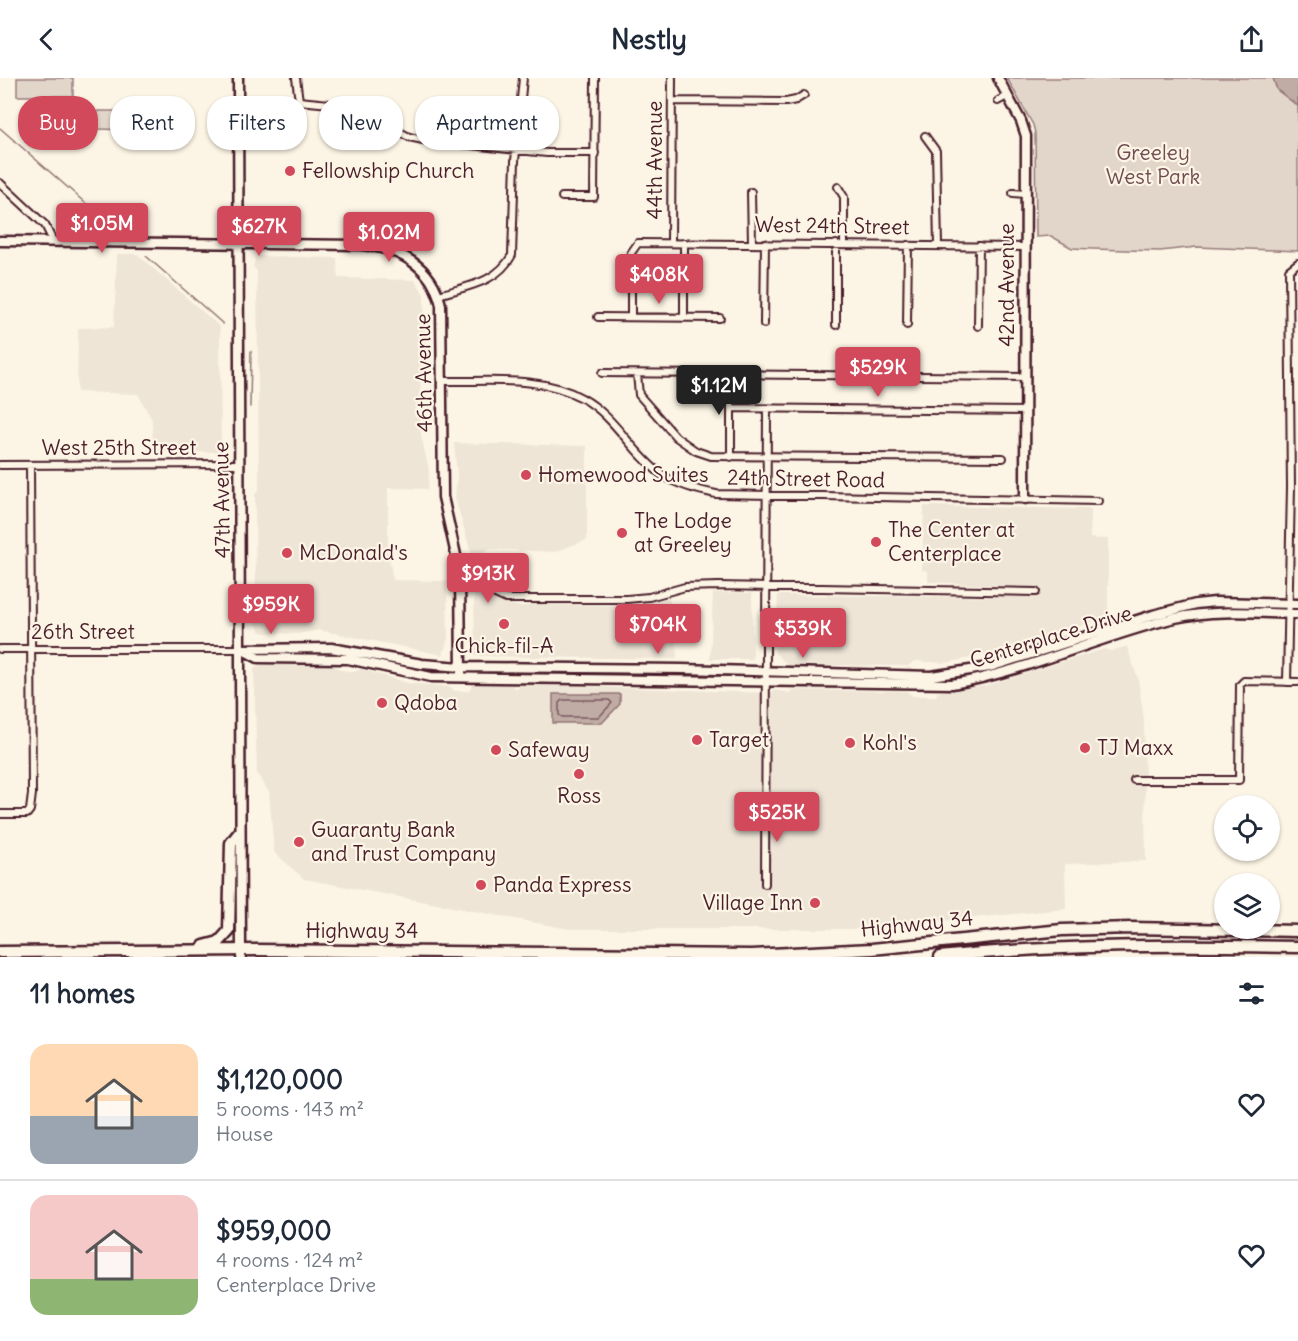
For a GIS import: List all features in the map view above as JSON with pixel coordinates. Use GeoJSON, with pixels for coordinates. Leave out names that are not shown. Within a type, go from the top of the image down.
{"type":"FeatureCollection","features":[{"type":"Feature","properties":{"kind":"highway"},"geometry":{"type":"LineString","coordinates":[[122,951],[204,946],[225,938],[230,926],[231,843],[239,833]]}},
{"type":"Feature","properties":{"kind":"highway","name":"Highway 34"},"geometry":{"type":"LineString","coordinates":[[0,952],[752,955],[817,953],[1085,929],[1298,931]]}},
{"type":"Feature","properties":{"kind":"highway"},"geometry":{"type":"LineString","coordinates":[[941,941],[941,957]]}},
{"type":"Feature","properties":{"kind":"highway","name":"Highway 34"},"geometry":{"type":"LineString","coordinates":[[941,957],[1007,950],[1119,944],[1298,947]]}},
{"type":"Feature","properties":{"kind":"street","name":"47th Avenue"},"geometry":{"type":"LineString","coordinates":[[238,78],[241,954]]}},
{"type":"Feature","properties":{"kind":"street"},"geometry":{"type":"LineString","coordinates":[[296,78],[299,101],[350,106],[415,138]]}},
{"type":"Feature","properties":{"kind":"street","name":"46th Avenue"},"geometry":{"type":"LineString","coordinates":[[521,96],[523,78]]}},
{"type":"Feature","properties":{"kind":"street"},"geometry":{"type":"LineString","coordinates":[[562,197],[594,197],[595,78]]}},
{"type":"Feature","properties":{"kind":"street","name":"44th Avenue"},"geometry":{"type":"LineString","coordinates":[[671,243],[672,78]]}},
{"type":"Feature","properties":{"kind":"street","name":"42nd Avenue"},"geometry":{"type":"LineString","coordinates":[[998,78],[1022,121],[1026,136],[1024,194],[1025,499]]}},
{"type":"Feature","properties":{"kind":"street"},"geometry":{"type":"LineString","coordinates":[[672,101],[786,102],[804,95]]}},
{"type":"Feature","properties":{"kind":"street"},"geometry":{"type":"LineString","coordinates":[[998,101],[1007,96]]}},
{"type":"Feature","properties":{"kind":"street"},"geometry":{"type":"LineString","coordinates":[[925,136],[936,152],[938,245]]}},
{"type":"Feature","properties":{"kind":"street"},"geometry":{"type":"LineString","coordinates":[[516,150],[595,153]]}},
{"type":"Feature","properties":{"kind":"street","name":"46th Avenue"},"geometry":{"type":"LineString","coordinates":[[461,678],[461,588],[443,497],[439,295],[493,277],[509,261],[514,237],[516,150]]}},
{"type":"Feature","properties":{"kind":"street"},"geometry":{"type":"LineString","coordinates":[[0,183],[45,225],[53,241]]}},
{"type":"Feature","properties":{"kind":"street"},"geometry":{"type":"LineString","coordinates":[[838,187],[844,197],[844,244]]}},
{"type":"Feature","properties":{"kind":"street"},"geometry":{"type":"LineString","coordinates":[[751,192],[752,243]]}},
{"type":"Feature","properties":{"kind":"street"},"geometry":{"type":"LineString","coordinates":[[1013,193],[1024,194]]}},
{"type":"Feature","properties":{"kind":"street"},"geometry":{"type":"LineString","coordinates":[[0,241],[360,245],[394,250],[412,260],[424,271],[439,295]]}},
{"type":"Feature","properties":{"kind":"street","name":"West 24th Street"},"geometry":{"type":"LineString","coordinates":[[631,317],[631,253],[638,243],[1025,247]]}},
{"type":"Feature","properties":{"kind":"street","name":"44th Avenue"},"geometry":{"type":"LineString","coordinates":[[684,243],[684,318]]}},
{"type":"Feature","properties":{"kind":"street"},"geometry":{"type":"LineString","coordinates":[[765,243],[765,324]]}},
{"type":"Feature","properties":{"kind":"street"},"geometry":{"type":"LineString","coordinates":[[836,244],[836,325]]}},
{"type":"Feature","properties":{"kind":"street"},"geometry":{"type":"LineString","coordinates":[[907,325],[908,245]]}},
{"type":"Feature","properties":{"kind":"street"},"geometry":{"type":"LineString","coordinates":[[978,326],[979,246]]}},
{"type":"Feature","properties":{"kind":"street"},"geometry":{"type":"LineString","coordinates":[[1287,682],[1294,614],[1289,270],[1296,263]]}},
{"type":"Feature","properties":{"kind":"street"},"geometry":{"type":"LineString","coordinates":[[598,317],[720,318]]}},
{"type":"Feature","properties":{"kind":"street"},"geometry":{"type":"LineString","coordinates":[[602,374],[1025,377]]}},
{"type":"Feature","properties":{"kind":"street"},"geometry":{"type":"LineString","coordinates":[[637,374],[639,395],[675,437],[696,451],[716,457],[1003,458]]}},
{"type":"Feature","properties":{"kind":"street"},"geometry":{"type":"LineString","coordinates":[[731,375],[731,457]]}},
{"type":"Feature","properties":{"kind":"street","name":"24th Street Road"},"geometry":{"type":"LineString","coordinates":[[442,381],[531,382],[566,390],[594,405],[647,462],[679,484],[716,494],[1098,501]]}},
{"type":"Feature","properties":{"kind":"street"},"geometry":{"type":"LineString","coordinates":[[731,408],[1025,411]]}},
{"type":"Feature","properties":{"kind":"street"},"geometry":{"type":"LineString","coordinates":[[765,884],[767,409]]}},
{"type":"Feature","properties":{"kind":"street","name":"West 25th Street"},"geometry":{"type":"LineString","coordinates":[[0,465],[239,464]]}},
{"type":"Feature","properties":{"kind":"street"},"geometry":{"type":"LineString","coordinates":[[0,814],[27,814],[30,810],[32,794],[30,465]]}},
{"type":"Feature","properties":{"kind":"street"},"geometry":{"type":"LineString","coordinates":[[461,588],[482,588],[506,598],[635,598],[685,587],[1036,592]]}},
{"type":"Feature","properties":{"kind":"street","name":"Centerplace Drive"},"geometry":{"type":"LineString","coordinates":[[229,649],[340,649],[422,664],[461,667],[952,675],[990,667],[1174,609],[1215,602],[1294,604]]}},
{"type":"Feature","properties":{"kind":"street","name":"Centerplace Drive"},"geometry":{"type":"LineString","coordinates":[[241,650],[258,658],[348,659],[431,677],[952,684],[992,678],[1175,619],[1216,612],[1294,614]]}},
{"type":"Feature","properties":{"kind":"street","name":"26th Street"},"geometry":{"type":"LineString","coordinates":[[0,649],[229,649]]}},
{"type":"Feature","properties":{"kind":"street"},"geometry":{"type":"LineString","coordinates":[[1134,780],[1239,780],[1240,685],[1244,681],[1298,682]]}},
{"type":"Feature","properties":{"kind":"shaded area"},"geometry":{"type":"Polygon","coordinates":[[[117,254],[137,254],[220,327],[221,452],[155,452],[153,450],[152,420],[138,394],[77,392],[78,328],[114,327],[117,254]]]}},
{"type":"Feature","properties":{"kind":"shaded area"},"geometry":{"type":"Polygon","coordinates":[[[256,256],[337,258],[338,278],[415,280],[424,294],[425,358],[420,366],[421,435],[429,470],[428,489],[388,488],[388,551],[393,580],[447,581],[448,638],[443,655],[319,630],[298,634],[265,633],[261,632],[256,623],[255,495],[259,489],[257,271],[253,267],[256,256]]]}},
{"type":"Feature","properties":{"kind":"shaded area"},"geometry":{"type":"Polygon","coordinates":[[[454,443],[587,446],[587,540],[555,552],[489,549],[473,559],[455,498],[457,474],[454,443]]]}},
{"type":"Feature","properties":{"kind":"shaded area"},"geometry":{"type":"Polygon","coordinates":[[[924,506],[1091,509],[1090,538],[1108,539],[1110,616],[1008,650],[946,663],[915,661],[908,666],[788,665],[775,653],[778,595],[1029,597],[1025,587],[928,582],[928,571],[922,570],[924,506]]]}},
{"type":"Feature","properties":{"kind":"shaded area"},"geometry":{"type":"Polygon","coordinates":[[[474,593],[520,607],[534,604],[635,606],[669,598],[675,621],[677,659],[475,656],[474,593]]]}},
{"type":"Feature","properties":{"kind":"shaded area"},"geometry":{"type":"Polygon","coordinates":[[[713,593],[752,593],[753,659],[710,659],[713,593]]]}},
{"type":"Feature","properties":{"kind":"shaded area"},"geometry":{"type":"Polygon","coordinates":[[[1127,646],[1138,679],[1144,719],[1146,861],[1065,864],[1066,909],[862,929],[568,929],[304,879],[274,852],[269,792],[257,774],[254,669],[260,665],[334,665],[341,670],[353,672],[361,669],[408,683],[451,687],[454,691],[469,691],[472,684],[513,685],[514,688],[519,688],[519,685],[546,685],[772,693],[774,690],[791,693],[792,690],[906,691],[913,696],[936,696],[938,692],[988,685],[1104,649],[1111,651],[1127,646]]]}},
{"type":"Feature","properties":{"kind":"green space"},"geometry":{"type":"Polygon","coordinates":[[[17,78],[73,78],[73,96],[17,96],[17,78]]]}},
{"type":"Feature","properties":{"kind":"green space","name":"Greeley West Park"},"geometry":{"type":"Polygon","coordinates":[[[1007,78],[1298,78],[1298,251],[1197,247],[1160,251],[1072,248],[1051,236],[1036,237],[1035,133],[1033,125],[1007,78]]]}},
{"type":"Feature","properties":{"kind":"green space"},"geometry":{"type":"Polygon","coordinates":[[[98,111],[110,111],[110,129],[98,129],[98,111]]]}},
{"type":"Feature","properties":{"kind":"water"},"geometry":{"type":"Polygon","coordinates":[[[1273,78],[1298,78],[1298,106],[1277,90],[1273,78]]]}},
{"type":"Feature","properties":{"kind":"water"},"geometry":{"type":"Polygon","coordinates":[[[553,694],[620,694],[620,704],[602,723],[553,723],[553,694]]]}},
{"type":"Feature","properties":{"kind":"waterway"},"geometry":{"type":"LineString","coordinates":[[0,128],[116,230]]}},
{"type":"Feature","properties":{"kind":"waterway"},"geometry":{"type":"LineString","coordinates":[[146,256],[223,324]]}},
{"type":"Feature","properties":{"kind":"waterway"},"geometry":{"type":"LineString","coordinates":[[250,407],[251,351]]}},
{"type":"Feature","properties":{"kind":"place","name":"Fellowship Church"},"geometry":{"type":"Point","coordinates":[290,171]}},
{"type":"Feature","properties":{"kind":"place","name":"Homewood Suites"},"geometry":{"type":"Point","coordinates":[526,475]}},
{"type":"Feature","properties":{"kind":"place","name":"The Lodge at Greeley"},"geometry":{"type":"Point","coordinates":[622,533]}},
{"type":"Feature","properties":{"kind":"place","name":"The Center at Centerplace"},"geometry":{"type":"Point","coordinates":[876,542]}},
{"type":"Feature","properties":{"kind":"place","name":"McDonald's"},"geometry":{"type":"Point","coordinates":[287,553]}},
{"type":"Feature","properties":{"kind":"place","name":"Chick-fil-A"},"geometry":{"type":"Point","coordinates":[504,624]}},
{"type":"Feature","properties":{"kind":"place","name":"Qdoba"},"geometry":{"type":"Point","coordinates":[382,703]}},
{"type":"Feature","properties":{"kind":"place","name":"Target"},"geometry":{"type":"Point","coordinates":[697,740]}},
{"type":"Feature","properties":{"kind":"place","name":"Kohl's"},"geometry":{"type":"Point","coordinates":[850,743]}},
{"type":"Feature","properties":{"kind":"place","name":"TJ Maxx"},"geometry":{"type":"Point","coordinates":[1085,748]}},
{"type":"Feature","properties":{"kind":"place","name":"Safeway"},"geometry":{"type":"Point","coordinates":[496,750]}},
{"type":"Feature","properties":{"kind":"place","name":"Ross"},"geometry":{"type":"Point","coordinates":[579,774]}},
{"type":"Feature","properties":{"kind":"place","name":"Guaranty Bank and Trust Company"},"geometry":{"type":"Point","coordinates":[299,842]}},
{"type":"Feature","properties":{"kind":"place","name":"Panda Express"},"geometry":{"type":"Point","coordinates":[481,885]}},
{"type":"Feature","properties":{"kind":"place","name":"Village Inn"},"geometry":{"type":"Point","coordinates":[815,903]}}]}
